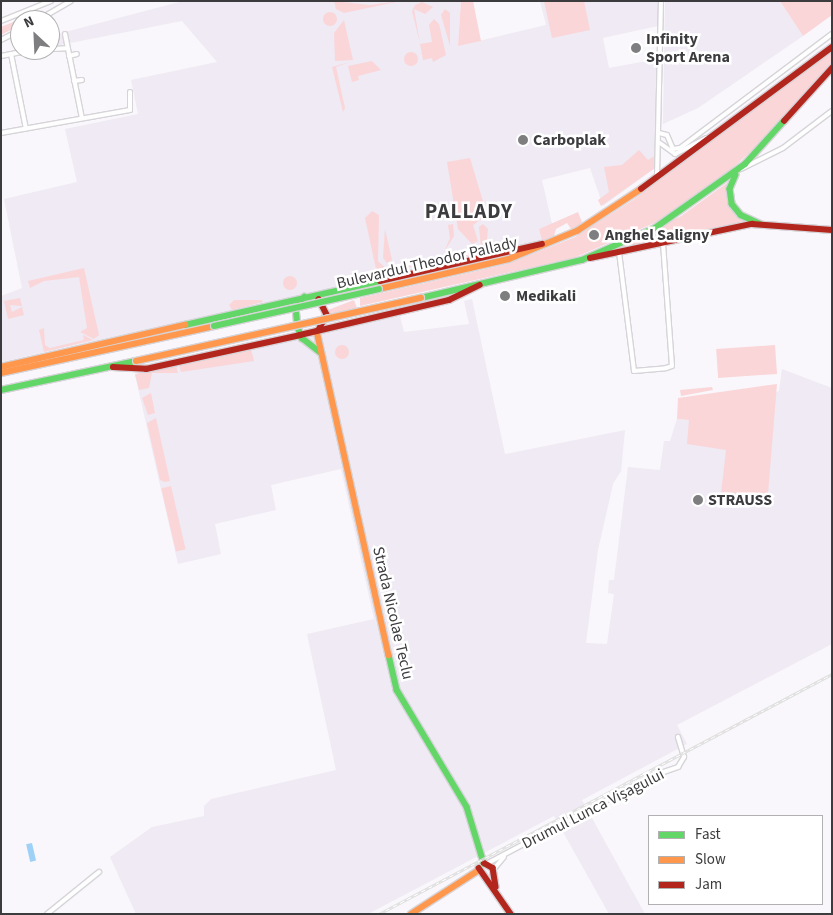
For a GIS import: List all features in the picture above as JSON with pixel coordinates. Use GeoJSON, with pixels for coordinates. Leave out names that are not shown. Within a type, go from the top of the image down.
{"type":"FeatureCollection","features":[{"type":"Feature","properties":{"kind":"main road","name":"Bulevardul Theodor Pallady"},"geometry":{"type":"LineString","coordinates":[[1,373],[504,261],[552,243],[605,214],[832,46]]}},
{"type":"Feature","properties":{"kind":"main road","name":"Bulevardul Theodor Pallady"},"geometry":{"type":"LineString","coordinates":[[1,390],[421,298],[582,260],[655,228],[738,170],[831,69]]}},
{"type":"Feature","properties":{"kind":"main road"},"geometry":{"type":"LineString","coordinates":[[738,170],[730,189],[732,204],[760,224]]}},
{"type":"Feature","properties":{"kind":"main road"},"geometry":{"type":"LineString","coordinates":[[582,260],[760,224],[832,230]]}},
{"type":"Feature","properties":{"kind":"main road"},"geometry":{"type":"LineString","coordinates":[[1,368],[308,296],[552,243]]}},
{"type":"Feature","properties":{"kind":"main road","name":"Bulevardul Theodor Pallady"},"geometry":{"type":"LineString","coordinates":[[111,367],[146,368],[300,335],[449,300],[482,284]]}},
{"type":"Feature","properties":{"kind":"main road"},"geometry":{"type":"LineString","coordinates":[[308,296],[323,303],[327,313],[320,330]]}},
{"type":"Feature","properties":{"kind":"main road"},"geometry":{"type":"LineString","coordinates":[[308,296],[296,310],[300,335],[321,354]]}},
{"type":"Feature","properties":{"kind":"main road","name":"Strada Nicolae Teclu"},"geometry":{"type":"LineString","coordinates":[[320,330],[321,354],[396,690],[468,807],[486,863],[493,871],[497,890]]}},
{"type":"Feature","properties":{"kind":"main road"},"geometry":{"type":"LineString","coordinates":[[411,914],[464,882],[486,863]]}},
{"type":"Feature","properties":{"kind":"main road","name":"Strada Nicolae Teclu"},"geometry":{"type":"LineString","coordinates":[[479,870],[497,890],[511,914]]}},
{"type":"Feature","properties":{"kind":"main road"},"geometry":{"type":"LineString","coordinates":[[464,882],[484,877],[493,871]]}},
{"type":"Feature","properties":{"kind":"street"},"geometry":{"type":"LineString","coordinates":[[1,22],[50,1]]}},
{"type":"Feature","properties":{"kind":"street"},"geometry":{"type":"LineString","coordinates":[[55,10],[71,1]]}},
{"type":"Feature","properties":{"kind":"street"},"geometry":{"type":"LineString","coordinates":[[658,176],[661,1]]}},
{"type":"Feature","properties":{"kind":"street"},"geometry":{"type":"LineString","coordinates":[[65,34],[82,118]]}},
{"type":"Feature","properties":{"kind":"street"},"geometry":{"type":"LineString","coordinates":[[659,132],[666,135],[672,148],[680,148],[832,34]]}},
{"type":"Feature","properties":{"kind":"street"},"geometry":{"type":"LineString","coordinates":[[60,48],[67,48]]}},
{"type":"Feature","properties":{"kind":"street"},"geometry":{"type":"LineString","coordinates":[[1,56],[10,54]]}},
{"type":"Feature","properties":{"kind":"street"},"geometry":{"type":"LineString","coordinates":[[69,56],[77,54]]}},
{"type":"Feature","properties":{"kind":"street"},"geometry":{"type":"LineString","coordinates":[[11,60],[26,129]]}},
{"type":"Feature","properties":{"kind":"street"},"geometry":{"type":"LineString","coordinates":[[74,82],[82,80]]}},
{"type":"Feature","properties":{"kind":"street"},"geometry":{"type":"LineString","coordinates":[[1,133],[132,109],[130,92]]}},
{"type":"Feature","properties":{"kind":"street"},"geometry":{"type":"LineString","coordinates":[[738,170],[772,155],[832,111]]}},
{"type":"Feature","properties":{"kind":"street"},"geometry":{"type":"LineString","coordinates":[[659,141],[664,150],[675,154],[709,137]]}},
{"type":"Feature","properties":{"kind":"street"},"geometry":{"type":"LineString","coordinates":[[618,252],[634,371],[666,368],[672,366],[663,243]]}},
{"type":"Feature","properties":{"kind":"street","name":"Drumul Lunca Vișagului"},"geometry":{"type":"LineString","coordinates":[[486,863],[652,776],[678,767],[684,757],[678,737]]}},
{"type":"Feature","properties":{"kind":"street","name":"Drumul Lunca Vișagului"},"geometry":{"type":"LineString","coordinates":[[493,871],[508,853]]}},
{"type":"Feature","properties":{"kind":"street"},"geometry":{"type":"LineString","coordinates":[[47,914],[99,872]]}},
{"type":"Feature","properties":{"kind":"shaded area"},"geometry":{"type":"Polygon","coordinates":[[[183,1],[461,1],[458,46],[546,25],[540,1],[659,1],[658,26],[603,38],[609,68],[657,59],[655,168],[603,206],[590,168],[542,180],[552,224],[539,229],[542,241],[1,362],[1,296],[22,288],[4,199],[77,182],[65,129],[138,114],[131,80],[217,62],[182,21],[60,45],[60,33],[183,1]]]}},
{"type":"Feature","properties":{"kind":"shaded area"},"geometry":{"type":"Polygon","coordinates":[[[334,1],[370,5],[401,1],[344,13],[336,9],[334,1]]]}},
{"type":"Feature","properties":{"kind":"shaded area"},"geometry":{"type":"Polygon","coordinates":[[[461,1],[473,1],[481,41],[458,46],[461,1]]]}},
{"type":"Feature","properties":{"kind":"shaded area"},"geometry":{"type":"Polygon","coordinates":[[[544,1],[584,1],[590,30],[552,38],[544,1]]]}},
{"type":"Feature","properties":{"kind":"shaded area"},"geometry":{"type":"Polygon","coordinates":[[[665,1],[780,1],[803,36],[698,108],[663,124],[665,1]]]}},
{"type":"Feature","properties":{"kind":"shaded area"},"geometry":{"type":"Polygon","coordinates":[[[780,1],[832,1],[832,15],[803,36],[780,1]]]}},
{"type":"Feature","properties":{"kind":"shaded area"},"geometry":{"type":"Polygon","coordinates":[[[422,2],[433,7],[425,14],[414,9],[420,43],[412,11],[415,5],[422,2]]]}},
{"type":"Feature","properties":{"kind":"shaded area"},"geometry":{"type":"Polygon","coordinates":[[[445,9],[450,13],[450,46],[441,15],[445,9]]]}},
{"type":"Feature","properties":{"kind":"shaded area"},"geometry":{"type":"Polygon","coordinates":[[[330,12],[335,14],[337,19],[335,24],[330,26],[325,24],[323,19],[325,14],[330,12]]]}},
{"type":"Feature","properties":{"kind":"shaded area"},"geometry":{"type":"Polygon","coordinates":[[[434,19],[439,24],[446,55],[433,62],[432,58],[423,60],[420,44],[432,42],[429,25],[434,19]]]}},
{"type":"Feature","properties":{"kind":"shaded area"},"geometry":{"type":"Polygon","coordinates":[[[344,20],[353,60],[335,61],[334,33],[344,20]]]}},
{"type":"Feature","properties":{"kind":"shaded area"},"geometry":{"type":"Polygon","coordinates":[[[10,23],[10,30],[1,35],[1,27],[10,23]]]}},
{"type":"Feature","properties":{"kind":"shaded area"},"geometry":{"type":"Polygon","coordinates":[[[832,51],[832,62],[760,143],[721,179],[661,220],[574,258],[360,306],[360,298],[507,264],[575,237],[633,200],[832,51]]]}},
{"type":"Feature","properties":{"kind":"shaded area"},"geometry":{"type":"Polygon","coordinates":[[[411,52],[416,54],[418,59],[416,64],[411,66],[406,64],[404,59],[406,54],[411,52]]]}},
{"type":"Feature","properties":{"kind":"shaded area"},"geometry":{"type":"Polygon","coordinates":[[[372,61],[381,70],[358,76],[359,80],[352,82],[348,66],[372,61]]]}},
{"type":"Feature","properties":{"kind":"shaded area"},"geometry":{"type":"Polygon","coordinates":[[[350,62],[336,67],[345,108],[343,112],[332,67],[350,62]]]}},
{"type":"Feature","properties":{"kind":"shaded area"},"geometry":{"type":"Polygon","coordinates":[[[639,150],[648,160],[655,156],[655,168],[601,206],[598,200],[609,192],[604,167],[622,165],[639,150]]]}},
{"type":"Feature","properties":{"kind":"shaded area"},"geometry":{"type":"Polygon","coordinates":[[[470,158],[487,215],[473,225],[478,241],[472,244],[458,229],[447,162],[470,158]]]}},
{"type":"Feature","properties":{"kind":"shaded area"},"geometry":{"type":"Polygon","coordinates":[[[727,183],[728,203],[746,223],[612,252],[681,216],[727,183]]]}},
{"type":"Feature","properties":{"kind":"shaded area"},"geometry":{"type":"Polygon","coordinates":[[[372,211],[379,215],[378,261],[389,271],[376,269],[365,218],[372,211]]]}},
{"type":"Feature","properties":{"kind":"shaded area"},"geometry":{"type":"Polygon","coordinates":[[[578,212],[582,222],[571,229],[567,223],[556,229],[554,236],[542,241],[539,229],[578,212]]]}},
{"type":"Feature","properties":{"kind":"shaded area"},"geometry":{"type":"Polygon","coordinates":[[[453,224],[454,236],[444,252],[450,238],[448,225],[453,224]]]}},
{"type":"Feature","properties":{"kind":"shaded area"},"geometry":{"type":"Polygon","coordinates":[[[483,224],[488,229],[486,252],[391,271],[481,248],[479,227],[483,224]]]}},
{"type":"Feature","properties":{"kind":"shaded area"},"geometry":{"type":"Polygon","coordinates":[[[385,229],[392,260],[387,263],[383,258],[385,229]]]}},
{"type":"Feature","properties":{"kind":"shaded area"},"geometry":{"type":"Polygon","coordinates":[[[84,268],[99,335],[94,339],[80,332],[87,328],[79,277],[44,281],[30,288],[28,281],[84,268]]]}},
{"type":"Feature","properties":{"kind":"shaded area"},"geometry":{"type":"Polygon","coordinates":[[[287,276],[293,276],[297,283],[293,290],[287,290],[283,286],[283,280],[287,276]]]}},
{"type":"Feature","properties":{"kind":"shaded area"},"geometry":{"type":"Polygon","coordinates":[[[20,298],[22,306],[10,305],[12,312],[22,307],[24,315],[8,319],[4,301],[20,298]]]}},
{"type":"Feature","properties":{"kind":"shaded area"},"geometry":{"type":"Polygon","coordinates":[[[472,299],[505,454],[625,430],[621,471],[613,484],[598,550],[586,643],[607,644],[614,594],[608,593],[609,580],[614,580],[628,467],[660,470],[664,441],[670,441],[677,419],[689,420],[779,391],[782,369],[832,388],[832,644],[677,725],[687,744],[582,800],[645,914],[609,914],[554,816],[368,914],[136,914],[110,857],[152,827],[204,816],[204,806],[211,799],[336,770],[307,634],[374,619],[341,469],[271,485],[276,510],[215,524],[221,554],[178,564],[135,375],[400,316],[404,332],[469,324],[464,301],[472,299]]]}},
{"type":"Feature","properties":{"kind":"shaded area"},"geometry":{"type":"Polygon","coordinates":[[[234,300],[262,300],[263,302],[232,310],[229,305],[234,300]]]}},
{"type":"Feature","properties":{"kind":"shaded area"},"geometry":{"type":"Polygon","coordinates":[[[354,300],[357,308],[331,318],[328,310],[354,300]]]}},
{"type":"Feature","properties":{"kind":"shaded area"},"geometry":{"type":"Polygon","coordinates":[[[44,328],[45,345],[50,348],[84,340],[83,335],[93,340],[44,352],[39,330],[44,328]]]}},
{"type":"Feature","properties":{"kind":"shaded area"},"geometry":{"type":"Polygon","coordinates":[[[342,345],[347,347],[349,352],[347,357],[342,359],[337,357],[335,352],[337,347],[342,345]]]}},
{"type":"Feature","properties":{"kind":"shaded area"},"geometry":{"type":"Polygon","coordinates":[[[775,345],[777,374],[718,378],[716,349],[775,345]]]}},
{"type":"Feature","properties":{"kind":"shaded area"},"geometry":{"type":"Polygon","coordinates":[[[251,349],[254,361],[181,372],[179,365],[251,349]]]}},
{"type":"Feature","properties":{"kind":"shaded area"},"geometry":{"type":"Polygon","coordinates":[[[176,365],[178,373],[152,373],[149,388],[139,390],[135,374],[176,365]]]}},
{"type":"Feature","properties":{"kind":"shaded area"},"geometry":{"type":"Polygon","coordinates":[[[777,384],[767,506],[720,502],[726,450],[687,444],[689,420],[677,419],[678,398],[777,384]]]}},
{"type":"Feature","properties":{"kind":"shaded area"},"geometry":{"type":"Polygon","coordinates":[[[712,387],[713,390],[681,396],[680,390],[712,387]]]}},
{"type":"Feature","properties":{"kind":"shaded area"},"geometry":{"type":"Polygon","coordinates":[[[151,393],[155,413],[148,415],[142,398],[151,393]]]}},
{"type":"Feature","properties":{"kind":"shaded area"},"geometry":{"type":"Polygon","coordinates":[[[156,418],[170,481],[165,482],[160,480],[147,423],[156,418]]]}},
{"type":"Feature","properties":{"kind":"shaded area"},"geometry":{"type":"Polygon","coordinates":[[[171,486],[186,549],[176,552],[161,488],[171,486]]]}},
{"type":"Feature","properties":{"kind":"water"},"geometry":{"type":"Polygon","coordinates":[[[32,843],[36,861],[30,862],[26,844],[32,843]]]}},
{"type":"Feature","properties":{"kind":"railway"},"geometry":{"type":"LineString","coordinates":[[379,914],[832,674]]}},
{"type":"Feature","properties":{"kind":"traffic: fast"},"geometry":{"type":"LineString","coordinates":[[421,298],[582,260],[655,228],[745,164],[784,121]]}},
{"type":"Feature","properties":{"kind":"traffic: fast"},"geometry":{"type":"LineString","coordinates":[[736,175],[730,189],[732,204],[741,215],[760,224]]}},
{"type":"Feature","properties":{"kind":"traffic: fast"},"geometry":{"type":"LineString","coordinates":[[185,325],[380,281]]}},
{"type":"Feature","properties":{"kind":"traffic: fast"},"geometry":{"type":"LineString","coordinates":[[214,326],[379,289]]}},
{"type":"Feature","properties":{"kind":"traffic: fast"},"geometry":{"type":"LineString","coordinates":[[305,297],[296,308],[298,327],[302,338],[320,352]]}},
{"type":"Feature","properties":{"kind":"traffic: fast"},"geometry":{"type":"LineString","coordinates":[[1,390],[136,361]]}},
{"type":"Feature","properties":{"kind":"traffic: fast"},"geometry":{"type":"LineString","coordinates":[[389,655],[397,690],[467,807],[484,863]]}},
{"type":"Feature","properties":{"kind":"traffic: slow"},"geometry":{"type":"LineString","coordinates":[[379,289],[509,259],[577,231],[641,189]]}},
{"type":"Feature","properties":{"kind":"traffic: slow"},"geometry":{"type":"LineString","coordinates":[[136,361],[421,298]]}},
{"type":"Feature","properties":{"kind":"traffic: slow"},"geometry":{"type":"LineString","coordinates":[[1,367],[185,325]]}},
{"type":"Feature","properties":{"kind":"traffic: slow"},"geometry":{"type":"LineString","coordinates":[[1,373],[214,326]]}},
{"type":"Feature","properties":{"kind":"traffic: slow"},"geometry":{"type":"LineString","coordinates":[[317,331],[389,655]]}},
{"type":"Feature","properties":{"kind":"traffic: slow"},"geometry":{"type":"LineString","coordinates":[[411,914],[479,870]]}},
{"type":"Feature","properties":{"kind":"traffic: jam"},"geometry":{"type":"LineString","coordinates":[[641,189],[832,47]]}},
{"type":"Feature","properties":{"kind":"traffic: jam"},"geometry":{"type":"LineString","coordinates":[[784,121],[832,68]]}},
{"type":"Feature","properties":{"kind":"traffic: jam"},"geometry":{"type":"LineString","coordinates":[[590,258],[752,224],[832,230]]}},
{"type":"Feature","properties":{"kind":"traffic: jam"},"geometry":{"type":"LineString","coordinates":[[380,281],[542,244]]}},
{"type":"Feature","properties":{"kind":"traffic: jam"},"geometry":{"type":"LineString","coordinates":[[113,367],[146,369],[300,335],[449,300],[480,285]]}},
{"type":"Feature","properties":{"kind":"traffic: jam"},"geometry":{"type":"LineString","coordinates":[[319,299],[327,315],[319,330]]}},
{"type":"Feature","properties":{"kind":"traffic: jam"},"geometry":{"type":"LineString","coordinates":[[484,863],[493,868],[496,887]]}},
{"type":"Feature","properties":{"kind":"traffic: jam"},"geometry":{"type":"LineString","coordinates":[[479,868],[511,914]]}},
{"type":"Feature","properties":{"kind":"place","name":"Infinity Sport Arena"},"geometry":{"type":"Point","coordinates":[636,48]}},
{"type":"Feature","properties":{"kind":"place","name":"Carboplak"},"geometry":{"type":"Point","coordinates":[523,140]}},
{"type":"Feature","properties":{"kind":"place","name":"Anghel Saligny"},"geometry":{"type":"Point","coordinates":[594,235]}},
{"type":"Feature","properties":{"kind":"place","name":"Medikali"},"geometry":{"type":"Point","coordinates":[505,296]}},
{"type":"Feature","properties":{"kind":"place","name":"STRAUSS"},"geometry":{"type":"Point","coordinates":[698,500]}},
{"type":"Feature","properties":{"kind":"district","name":"PALLADY"},"geometry":{"type":"Point","coordinates":[469,211]}}]}
